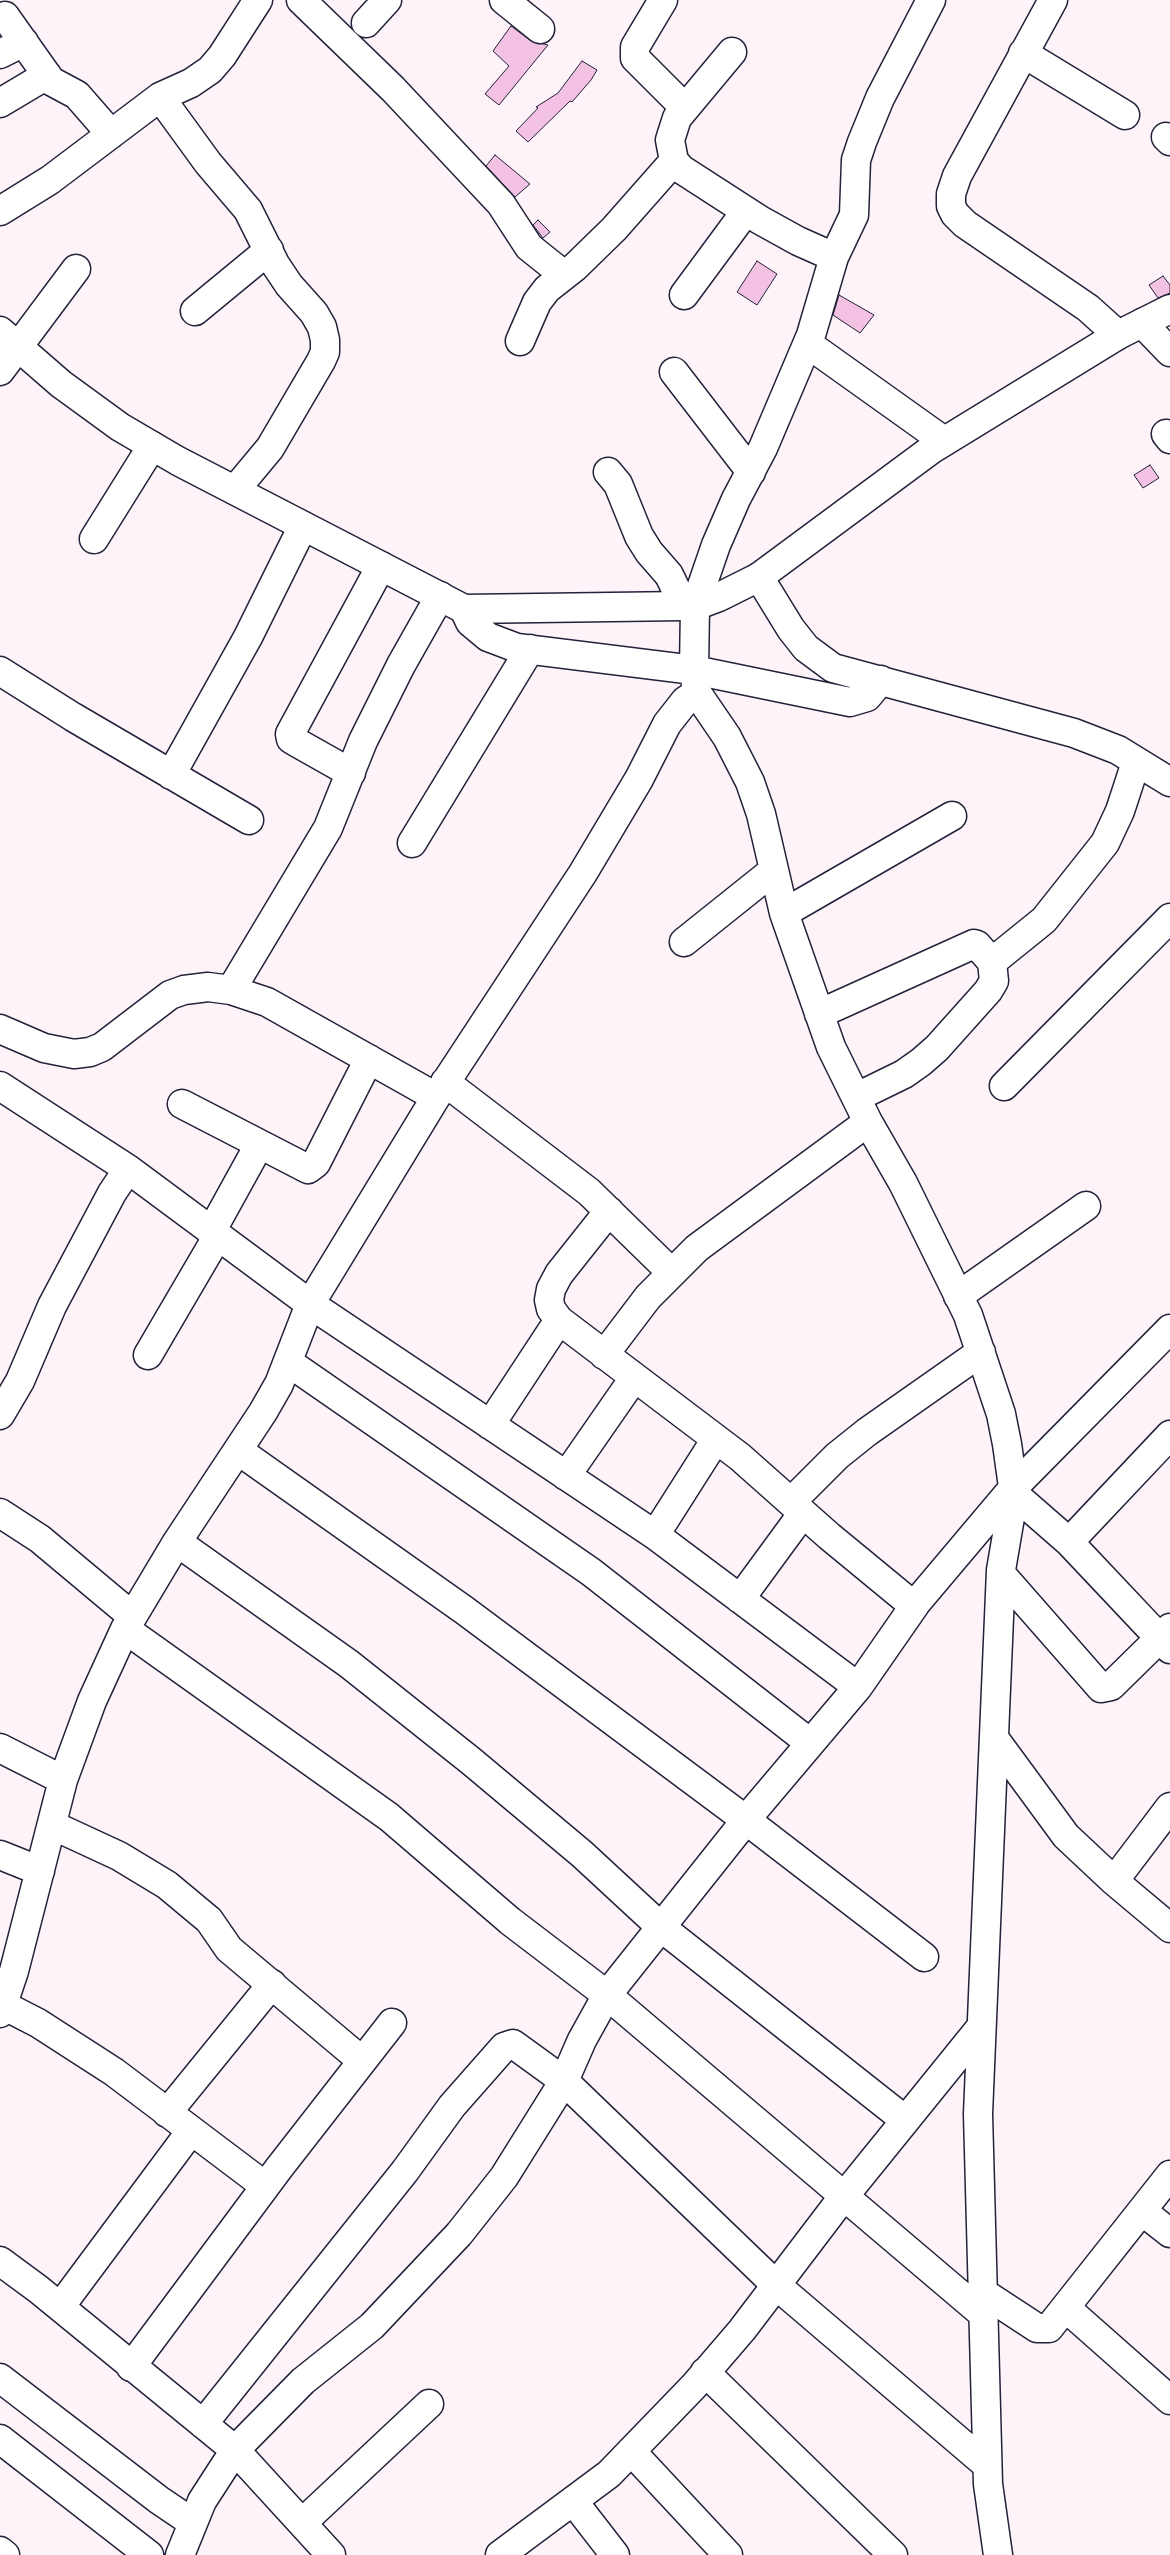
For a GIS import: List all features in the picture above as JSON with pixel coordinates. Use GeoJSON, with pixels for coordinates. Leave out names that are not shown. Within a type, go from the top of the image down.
{"type":"FeatureCollection","features":[{"type":"Feature","properties":{"kind":"street"},"geometry":{"type":"LineString","coordinates":[[0,210],[50,180],[160,97],[192,83],[210,70],[222,56],[258,0]]}},
{"type":"Feature","properties":{"kind":"street"},"geometry":{"type":"LineString","coordinates":[[301,0],[393,88],[501,204],[530,247],[564,275]]}},
{"type":"Feature","properties":{"kind":"street"},"geometry":{"type":"LineString","coordinates":[[366,23],[387,0]]}},
{"type":"Feature","properties":{"kind":"street"},"geometry":{"type":"LineString","coordinates":[[504,0],[540,28]]}},
{"type":"Feature","properties":{"kind":"street"},"geometry":{"type":"LineString","coordinates":[[663,0],[636,48],[635,58],[685,108]]}},
{"type":"Feature","properties":{"kind":"street"},"geometry":{"type":"LineString","coordinates":[[932,0],[880,98],[862,142],[856,160],[854,215],[834,258],[808,344],[786,397],[716,545],[690,606],[696,682],[750,782],[761,814],[784,913],[830,1047],[868,1122],[903,1183],[968,1315],[1002,1414],[1014,1490],[1001,1574],[978,2114],[987,2465],[998,2555]]}},
{"type":"Feature","properties":{"kind":"street"},"geometry":{"type":"LineString","coordinates":[[1053,0],[957,176],[951,194],[951,206],[955,214],[966,224],[1088,308],[1170,352]]}},
{"type":"Feature","properties":{"kind":"street"},"geometry":{"type":"LineString","coordinates":[[5,16],[47,75],[57,86],[77,96],[111,134]]}},
{"type":"Feature","properties":{"kind":"street"},"geometry":{"type":"LineString","coordinates":[[0,54],[24,42]]}},
{"type":"Feature","properties":{"kind":"street"},"geometry":{"type":"LineString","coordinates":[[732,52],[685,108],[672,129],[670,140],[674,161],[681,169],[746,212],[798,242],[834,258]]}},
{"type":"Feature","properties":{"kind":"street"},"geometry":{"type":"LineString","coordinates":[[1023,53],[1125,115]]}},
{"type":"Feature","properties":{"kind":"street"},"geometry":{"type":"LineString","coordinates":[[0,103],[47,75]]}},
{"type":"Feature","properties":{"kind":"street"},"geometry":{"type":"LineString","coordinates":[[160,97],[212,169],[248,210],[289,284],[318,320],[325,340],[325,352],[270,448],[235,490]]}},
{"type":"Feature","properties":{"kind":"street"},"geometry":{"type":"LineString","coordinates":[[520,341],[537,302],[547,289],[614,229],[674,161]]}},
{"type":"Feature","properties":{"kind":"street"},"geometry":{"type":"LineString","coordinates":[[684,295],[746,212]]}},
{"type":"Feature","properties":{"kind":"street"},"geometry":{"type":"LineString","coordinates":[[195,311],[269,250]]}},
{"type":"Feature","properties":{"kind":"street"},"geometry":{"type":"LineString","coordinates":[[0,371],[10,340],[76,269]]}},
{"type":"Feature","properties":{"kind":"street"},"geometry":{"type":"LineString","coordinates":[[10,340],[61,384],[120,427],[152,446],[464,608],[690,606],[719,598],[759,577],[944,441],[1130,329],[1170,309]]}},
{"type":"Feature","properties":{"kind":"street"},"geometry":{"type":"LineString","coordinates":[[808,344],[944,441]]}},
{"type":"Feature","properties":{"kind":"street"},"geometry":{"type":"LineString","coordinates":[[674,372],[751,472]]}},
{"type":"Feature","properties":{"kind":"street"},"geometry":{"type":"LineString","coordinates":[[94,539],[152,446]]}},
{"type":"Feature","properties":{"kind":"street"},"geometry":{"type":"LineString","coordinates":[[608,472],[618,484],[639,536],[690,606]]}},
{"type":"Feature","properties":{"kind":"street"},"geometry":{"type":"LineString","coordinates":[[171,775],[248,637],[303,526]]}},
{"type":"Feature","properties":{"kind":"street"},"geometry":{"type":"LineString","coordinates":[[351,773],[291,739],[290,734],[381,566]]}},
{"type":"Feature","properties":{"kind":"street"},"geometry":{"type":"LineString","coordinates":[[759,577],[791,629],[806,648],[833,668],[1074,733],[1118,750],[1170,782]]}},
{"type":"Feature","properties":{"kind":"street"},"geometry":{"type":"LineString","coordinates":[[231,990],[328,828],[363,741],[393,680],[440,596]]}},
{"type":"Feature","properties":{"kind":"street"},"geometry":{"type":"LineString","coordinates":[[464,608],[470,622],[488,637],[517,648],[696,682],[850,702],[867,697],[881,680]]}},
{"type":"Feature","properties":{"kind":"street"},"geometry":{"type":"LineString","coordinates":[[412,843],[530,649]]}},
{"type":"Feature","properties":{"kind":"street"},"geometry":{"type":"LineString","coordinates":[[0,670],[73,718],[249,820]]}},
{"type":"Feature","properties":{"kind":"street"},"geometry":{"type":"LineString","coordinates":[[265,2186],[114,2072],[38,2023],[2,2009],[7,1967],[40,1871],[63,1780],[88,1710],[129,1622],[177,1542],[264,1412],[288,1362],[310,1304],[441,1090],[583,873],[639,779],[667,724],[685,701],[696,682]]}},
{"type":"Feature","properties":{"kind":"street"},"geometry":{"type":"LineString","coordinates":[[992,962],[1044,920],[1105,843],[1120,810],[1136,762]]}},
{"type":"Feature","properties":{"kind":"street"},"geometry":{"type":"LineString","coordinates":[[784,913],[952,816]]}},
{"type":"Feature","properties":{"kind":"street"},"geometry":{"type":"LineString","coordinates":[[684,942],[774,870]]}},
{"type":"Feature","properties":{"kind":"street"},"geometry":{"type":"LineString","coordinates":[[1004,1086],[1170,918]]}},
{"type":"Feature","properties":{"kind":"street"},"geometry":{"type":"LineString","coordinates":[[819,1014],[974,944],[992,962],[992,983],[937,1048],[904,1074],[857,1097]]}},
{"type":"Feature","properties":{"kind":"street"},"geometry":{"type":"LineString","coordinates":[[0,1029],[44,1048],[74,1054],[90,1052],[102,1047],[170,996],[198,986],[231,990],[267,1002],[369,1059],[441,1090],[589,1192],[671,1272]]}},
{"type":"Feature","properties":{"kind":"street"},"geometry":{"type":"LineString","coordinates":[[182,1104],[304,1168],[312,1167],[369,1059]]}},
{"type":"Feature","properties":{"kind":"street"},"geometry":{"type":"LineString","coordinates":[[0,1086],[128,1169],[214,1235],[310,1304],[655,1535],[858,1687]]}},
{"type":"Feature","properties":{"kind":"street"},"geometry":{"type":"LineString","coordinates":[[604,1355],[671,1272],[697,1248],[868,1122]]}},
{"type":"Feature","properties":{"kind":"street"},"geometry":{"type":"LineString","coordinates":[[148,1355],[214,1235],[259,1145]]}},
{"type":"Feature","properties":{"kind":"street"},"geometry":{"type":"LineString","coordinates":[[0,1415],[20,1381],[52,1306],[112,1193],[128,1169]]}},
{"type":"Feature","properties":{"kind":"street"},"geometry":{"type":"LineString","coordinates":[[958,1296],[1086,1206]]}},
{"type":"Feature","properties":{"kind":"street"},"geometry":{"type":"LineString","coordinates":[[609,1211],[560,1274],[551,1289],[549,1300],[551,1309],[559,1320],[740,1457],[914,1606]]}},
{"type":"Feature","properties":{"kind":"street"},"geometry":{"type":"LineString","coordinates":[[490,1425],[559,1320]]}},
{"type":"Feature","properties":{"kind":"street"},"geometry":{"type":"LineString","coordinates":[[180,2555],[202,2501],[235,2450],[303,2381],[372,2326],[458,2234],[504,2177],[564,2081],[582,2040],[607,1995],[746,1820],[858,1687],[914,1606],[1014,1490],[1170,1329]]}},
{"type":"Feature","properties":{"kind":"street"},"geometry":{"type":"LineString","coordinates":[[740,1599],[797,1507],[837,1456],[867,1432],[981,1352]]}},
{"type":"Feature","properties":{"kind":"street"},"geometry":{"type":"LineString","coordinates":[[288,1362],[591,1572],[810,1743]]}},
{"type":"Feature","properties":{"kind":"street"},"geometry":{"type":"LineString","coordinates":[[566,1476],[634,1378]]}},
{"type":"Feature","properties":{"kind":"street"},"geometry":{"type":"LineString","coordinates":[[1069,1542],[1170,1434]]}},
{"type":"Feature","properties":{"kind":"street"},"geometry":{"type":"LineString","coordinates":[[655,1535],[716,1439]]}},
{"type":"Feature","properties":{"kind":"street"},"geometry":{"type":"LineString","coordinates":[[239,1451],[464,1610],[746,1820],[924,1957]]}},
{"type":"Feature","properties":{"kind":"street"},"geometry":{"type":"LineString","coordinates":[[1001,1574],[1101,1688],[1111,1686],[1167,1639],[1014,1490]]}},
{"type":"Feature","properties":{"kind":"street"},"geometry":{"type":"LineString","coordinates":[[0,1513],[40,1539],[129,1622],[389,1817],[510,1921],[607,1995],[843,2197],[983,2303],[1037,2328],[1043,2330],[1050,2328],[1170,2175]]}},
{"type":"Feature","properties":{"kind":"street"},"geometry":{"type":"LineString","coordinates":[[177,1542],[349,1664],[471,1761],[582,1854],[662,1928],[905,2120]]}},
{"type":"Feature","properties":{"kind":"street"},"geometry":{"type":"LineString","coordinates":[[994,1738],[1057,1825],[1114,1881],[1170,1928]]}},
{"type":"Feature","properties":{"kind":"street"},"geometry":{"type":"LineString","coordinates":[[0,1748],[63,1780]]}},
{"type":"Feature","properties":{"kind":"street"},"geometry":{"type":"LineString","coordinates":[[1114,1881],[1170,1807]]}},
{"type":"Feature","properties":{"kind":"street"},"geometry":{"type":"LineString","coordinates":[[52,1825],[119,1856],[167,1885],[209,1920],[229,1949],[361,2060]]}},
{"type":"Feature","properties":{"kind":"street"},"geometry":{"type":"LineString","coordinates":[[0,1855],[40,1871]]}},
{"type":"Feature","properties":{"kind":"street"},"geometry":{"type":"LineString","coordinates":[[167,2113],[272,1984]]}},
{"type":"Feature","properties":{"kind":"street"},"geometry":{"type":"LineString","coordinates":[[132,2367],[265,2186],[361,2060],[392,2023]]}},
{"type":"Feature","properties":{"kind":"street"},"geometry":{"type":"LineString","coordinates":[[500,2555],[574,2502],[609,2474],[705,2372],[776,2285],[843,2197],[981,2027]]}},
{"type":"Feature","properties":{"kind":"street"},"geometry":{"type":"LineString","coordinates":[[203,2424],[405,2171],[452,2106],[504,2047],[513,2044],[564,2081],[776,2285],[987,2465]]}},
{"type":"Feature","properties":{"kind":"street"},"geometry":{"type":"LineString","coordinates":[[60,2307],[191,2131]]}},
{"type":"Feature","properties":{"kind":"street"},"geometry":{"type":"LineString","coordinates":[[1142,2211],[1170,2232]]}},
{"type":"Feature","properties":{"kind":"street"},"geometry":{"type":"LineString","coordinates":[[0,2261],[60,2307],[235,2450],[331,2555]]}},
{"type":"Feature","properties":{"kind":"street"},"geometry":{"type":"LineString","coordinates":[[1066,2308],[1170,2400]]}},
{"type":"Feature","properties":{"kind":"street"},"geometry":{"type":"LineString","coordinates":[[705,2372],[892,2555]]}},
{"type":"Feature","properties":{"kind":"street"},"geometry":{"type":"LineString","coordinates":[[0,2378],[159,2500],[193,2523]]}},
{"type":"Feature","properties":{"kind":"street"},"geometry":{"type":"LineString","coordinates":[[302,2522],[429,2404]]}},
{"type":"Feature","properties":{"kind":"street"},"geometry":{"type":"LineString","coordinates":[[0,2439],[149,2555]]}},
{"type":"Feature","properties":{"kind":"street"},"geometry":{"type":"LineString","coordinates":[[632,2450],[728,2555]]}},
{"type":"Feature","properties":{"kind":"street"},"geometry":{"type":"LineString","coordinates":[[574,2502],[615,2555]]}},
{"type":"Feature","properties":{"kind":"street"},"geometry":{"type":"LineString","coordinates":[[0,2551],[5,2555]]}},
{"type":"Feature","properties":{"kind":"building"},"geometry":{"type":"Polygon","coordinates":[[[511,26],[531,41],[548,45],[499,105],[485,94],[509,66],[493,51],[511,26]]]}},
{"type":"Feature","properties":{"kind":"building"},"geometry":{"type":"Polygon","coordinates":[[[582,61],[597,70],[591,80],[572,102],[570,101],[528,142],[516,131],[538,108],[536,107],[558,93],[582,61]]]}},
{"type":"Feature","properties":{"kind":"building"},"geometry":{"type":"Polygon","coordinates":[[[495,155],[530,184],[515,197],[486,166],[495,155]]]}},
{"type":"Feature","properties":{"kind":"building"},"geometry":{"type":"Polygon","coordinates":[[[538,220],[550,232],[543,238],[533,225],[538,220]]]}},
{"type":"Feature","properties":{"kind":"building"},"geometry":{"type":"Polygon","coordinates":[[[757,261],[777,274],[757,305],[737,292],[757,261]]]}},
{"type":"Feature","properties":{"kind":"building"},"geometry":{"type":"Polygon","coordinates":[[[1163,276],[1170,285],[1170,293],[1158,298],[1149,285],[1163,276]]]}},
{"type":"Feature","properties":{"kind":"building"},"geometry":{"type":"Polygon","coordinates":[[[839,295],[874,315],[860,333],[833,315],[839,295]]]}},
{"type":"Feature","properties":{"kind":"building"},"geometry":{"type":"Polygon","coordinates":[[[1150,465],[1159,478],[1143,488],[1134,475],[1150,465]]]}}]}
